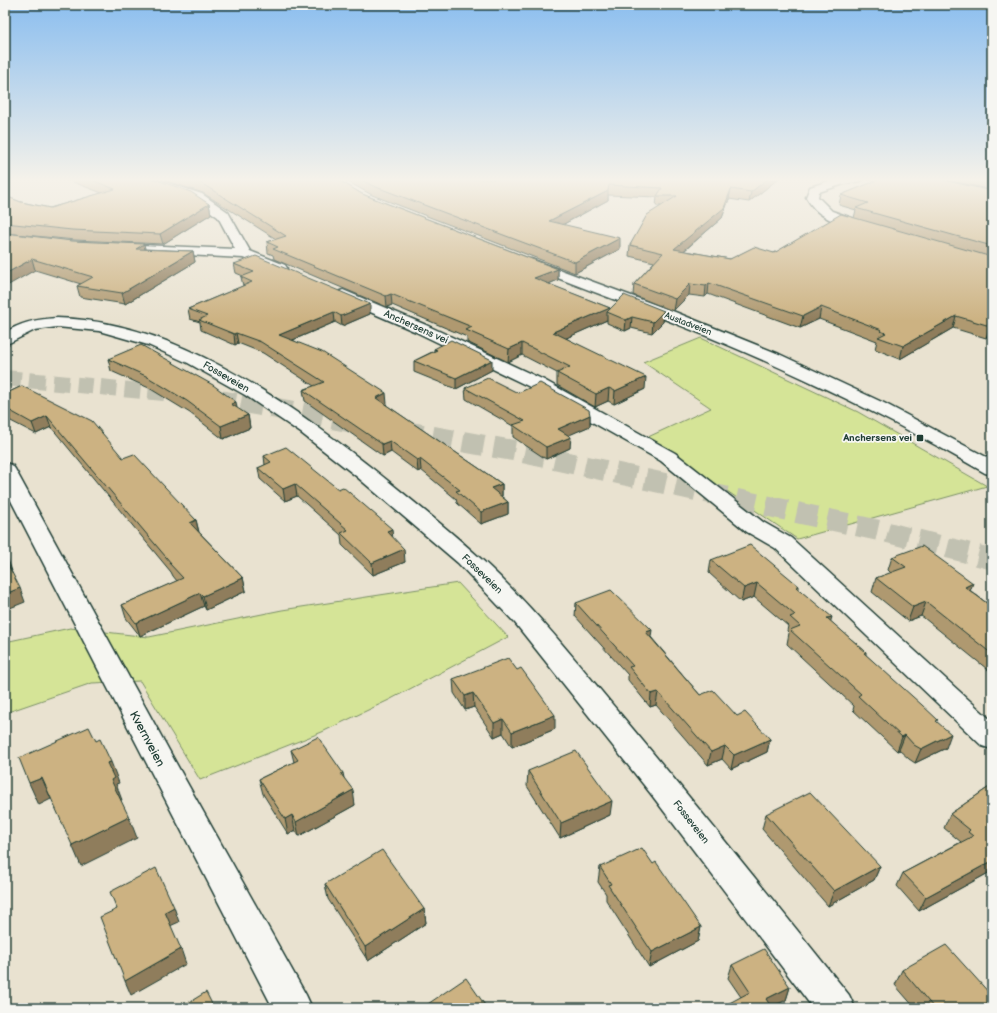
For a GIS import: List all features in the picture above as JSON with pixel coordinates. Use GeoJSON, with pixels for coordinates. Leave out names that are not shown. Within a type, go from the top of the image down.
{"type":"FeatureCollection","features":[{"type":"Feature","properties":{"kind":"street"},"geometry":{"type":"LineString","coordinates":[[229,226],[245,254]]}},
{"type":"Feature","properties":{"kind":"street"},"geometry":{"type":"LineString","coordinates":[[863,226],[874,230]]}},
{"type":"Feature","properties":{"kind":"street"},"geometry":{"type":"LineString","coordinates":[[105,247],[245,254],[294,274]]}},
{"type":"Feature","properties":{"kind":"street","name":"Austadveien"},"geometry":{"type":"LineString","coordinates":[[515,257],[730,340],[806,372],[928,432],[992,469]]}},
{"type":"Feature","properties":{"kind":"street","name":"Anchersens vei"},"geometry":{"type":"LineString","coordinates":[[329,289],[420,328],[538,384],[668,457],[755,527],[783,543],[992,738]]}},
{"type":"Feature","properties":{"kind":"street","name":"Fosseveien"},"geometry":{"type":"LineString","coordinates":[[5,340],[16,331],[42,323],[66,322],[124,332],[148,339],[190,357],[244,387],[301,423],[376,481],[441,536],[514,605],[672,798],[836,1008]]}},
{"type":"Feature","properties":{"kind":"street","name":"Kvernveien"},"geometry":{"type":"LineString","coordinates":[[5,469],[162,767],[293,1008]]}},
{"type":"Feature","properties":{"kind":"green space"},"geometry":{"type":"Polygon","coordinates":[[[701,338],[858,412],[987,486],[797,539],[648,437],[711,408],[643,362],[701,338]]]}},
{"type":"Feature","properties":{"kind":"green space"},"geometry":{"type":"Polygon","coordinates":[[[458,583],[508,637],[389,700],[322,732],[200,780],[140,681],[92,683],[5,713],[5,642],[70,628],[149,637],[282,610],[458,583]]]}},
{"type":"Feature","properties":{"kind":"building"},"geometry":{"type":"Polygon","coordinates":[[[36,226],[173,226],[160,234],[72,230],[36,226]]]}},
{"type":"Feature","properties":{"kind":"building"},"geometry":{"type":"Polygon","coordinates":[[[270,226],[446,226],[558,269],[534,278],[610,308],[553,332],[646,377],[615,391],[609,388],[596,394],[557,373],[570,367],[522,343],[509,349],[466,330],[472,327],[391,294],[386,296],[273,249],[278,247],[267,242],[286,236],[270,226]]]}},
{"type":"Feature","properties":{"kind":"building"},"geometry":{"type":"Polygon","coordinates":[[[480,226],[571,226],[620,238],[575,262],[480,226]]]}},
{"type":"Feature","properties":{"kind":"building"},"geometry":{"type":"Polygon","coordinates":[[[641,226],[702,226],[674,249],[730,259],[754,247],[774,253],[820,226],[884,226],[992,257],[992,324],[990,326],[956,316],[903,346],[878,337],[886,333],[880,331],[882,330],[821,307],[803,316],[709,283],[706,286],[690,284],[675,299],[634,284],[663,253],[630,245],[641,226]]]}},
{"type":"Feature","properties":{"kind":"building"},"geometry":{"type":"Polygon","coordinates":[[[921,226],[992,226],[992,246],[921,226]]]}},
{"type":"Feature","properties":{"kind":"building"},"geometry":{"type":"Polygon","coordinates":[[[5,233],[72,241],[144,244],[136,249],[193,251],[122,293],[77,286],[93,277],[32,259],[5,274],[5,233]]]}},
{"type":"Feature","properties":{"kind":"building"},"geometry":{"type":"Polygon","coordinates":[[[256,256],[370,304],[341,316],[334,312],[279,335],[322,352],[386,393],[376,398],[502,484],[491,488],[508,502],[481,512],[456,491],[460,490],[420,459],[417,460],[390,441],[382,444],[303,390],[324,382],[261,342],[236,333],[234,334],[199,320],[207,316],[188,309],[252,282],[241,277],[254,272],[234,264],[256,256]]]}},
{"type":"Feature","properties":{"kind":"building"},"geometry":{"type":"Polygon","coordinates":[[[624,295],[664,311],[653,322],[632,317],[626,320],[607,312],[624,295]]]}},
{"type":"Feature","properties":{"kind":"building"},"geometry":{"type":"Polygon","coordinates":[[[451,340],[492,360],[456,378],[414,361],[437,350],[434,349],[451,340]]]}},
{"type":"Feature","properties":{"kind":"building"},"geometry":{"type":"Polygon","coordinates":[[[141,345],[213,385],[236,402],[231,404],[248,415],[221,426],[187,401],[146,376],[108,359],[141,345]]]}},
{"type":"Feature","properties":{"kind":"building"},"geometry":{"type":"Polygon","coordinates":[[[488,378],[518,393],[540,383],[589,410],[590,415],[558,429],[571,437],[546,447],[513,425],[525,421],[465,388],[488,378]]]}},
{"type":"Feature","properties":{"kind":"building"},"geometry":{"type":"Polygon","coordinates":[[[22,386],[92,421],[123,458],[134,454],[196,520],[190,523],[243,578],[203,596],[200,593],[136,623],[122,605],[183,578],[47,416],[32,423],[5,408],[5,394],[22,386]]]}},
{"type":"Feature","properties":{"kind":"building"},"geometry":{"type":"Polygon","coordinates":[[[286,447],[338,489],[343,487],[392,529],[387,531],[404,549],[372,563],[341,533],[348,530],[295,484],[283,489],[258,468],[271,462],[264,456],[286,447]]]}},
{"type":"Feature","properties":{"kind":"building"},"geometry":{"type":"Polygon","coordinates":[[[750,545],[799,586],[796,587],[832,617],[827,618],[866,652],[864,653],[922,705],[938,720],[936,721],[951,734],[921,749],[914,745],[905,735],[902,737],[858,696],[861,694],[790,630],[800,626],[790,617],[795,615],[757,583],[744,588],[711,560],[750,545]]]}},
{"type":"Feature","properties":{"kind":"building"},"geometry":{"type":"Polygon","coordinates":[[[922,546],[973,583],[965,587],[992,607],[992,654],[926,602],[913,607],[876,578],[906,567],[892,557],[922,546]]]}},
{"type":"Feature","properties":{"kind":"building"},"geometry":{"type":"Polygon","coordinates":[[[5,559],[20,588],[5,594],[5,559]]]}},
{"type":"Feature","properties":{"kind":"building"},"geometry":{"type":"Polygon","coordinates":[[[611,590],[652,630],[646,632],[700,695],[713,690],[737,716],[745,712],[770,739],[734,755],[725,746],[711,752],[658,692],[651,694],[629,667],[633,666],[576,603],[611,590]]]}},
{"type":"Feature","properties":{"kind":"building"},"geometry":{"type":"Polygon","coordinates":[[[508,658],[517,670],[521,668],[555,715],[512,732],[503,719],[494,723],[473,693],[465,696],[453,679],[508,658]]]}},
{"type":"Feature","properties":{"kind":"building"},"geometry":{"type":"Polygon","coordinates":[[[89,727],[96,741],[100,739],[111,762],[107,763],[114,778],[111,780],[129,817],[72,845],[42,778],[29,783],[19,758],[89,727]]]}},
{"type":"Feature","properties":{"kind":"building"},"geometry":{"type":"Polygon","coordinates":[[[318,737],[353,790],[296,822],[292,815],[285,819],[259,779],[298,760],[291,750],[318,737]]]}},
{"type":"Feature","properties":{"kind":"building"},"geometry":{"type":"Polygon","coordinates":[[[576,751],[612,801],[561,823],[528,771],[576,751]]]}},
{"type":"Feature","properties":{"kind":"building"},"geometry":{"type":"Polygon","coordinates":[[[992,785],[992,861],[926,897],[903,873],[973,836],[968,832],[970,830],[950,814],[992,785]]]}},
{"type":"Feature","properties":{"kind":"building"},"geometry":{"type":"Polygon","coordinates":[[[810,792],[880,866],[834,891],[766,814],[810,792]]]}},
{"type":"Feature","properties":{"kind":"building"},"geometry":{"type":"Polygon","coordinates":[[[642,848],[653,864],[656,862],[701,927],[652,952],[608,885],[611,884],[600,867],[642,848]]]}},
{"type":"Feature","properties":{"kind":"building"},"geometry":{"type":"Polygon","coordinates":[[[382,850],[424,909],[365,947],[325,884],[382,850]]]}},
{"type":"Feature","properties":{"kind":"building"},"geometry":{"type":"Polygon","coordinates":[[[156,868],[174,907],[165,912],[181,949],[125,981],[100,917],[117,909],[110,892],[156,868]]]}},
{"type":"Feature","properties":{"kind":"building"},"geometry":{"type":"Polygon","coordinates":[[[946,945],[992,996],[992,1008],[934,1008],[902,970],[946,945]]]}},
{"type":"Feature","properties":{"kind":"building"},"geometry":{"type":"Polygon","coordinates":[[[764,949],[790,987],[766,999],[772,1008],[720,1008],[750,992],[732,965],[764,949]]]}},
{"type":"Feature","properties":{"kind":"building"},"geometry":{"type":"Polygon","coordinates":[[[466,978],[487,1008],[422,1008],[466,978]]]}},
{"type":"Feature","properties":{"kind":"building"},"geometry":{"type":"Polygon","coordinates":[[[206,992],[214,1008],[180,1008],[206,992]]]}},
{"type":"Feature","properties":{"kind":"tunnel"},"geometry":{"type":"LineString","coordinates":[[5,378],[226,399],[241,402]]}},
{"type":"Feature","properties":{"kind":"tunnel"},"geometry":{"type":"LineString","coordinates":[[241,402],[357,423]]}},
{"type":"Feature","properties":{"kind":"tunnel"},"geometry":{"type":"LineString","coordinates":[[241,402],[246,403]]}},
{"type":"Feature","properties":{"kind":"tunnel"},"geometry":{"type":"LineString","coordinates":[[402,431],[516,451],[886,532],[992,559]]}},
{"type":"Feature","properties":{"kind":"place","name":"Anchersens vei"},"geometry":{"type":"Point","coordinates":[920,438]}}]}
